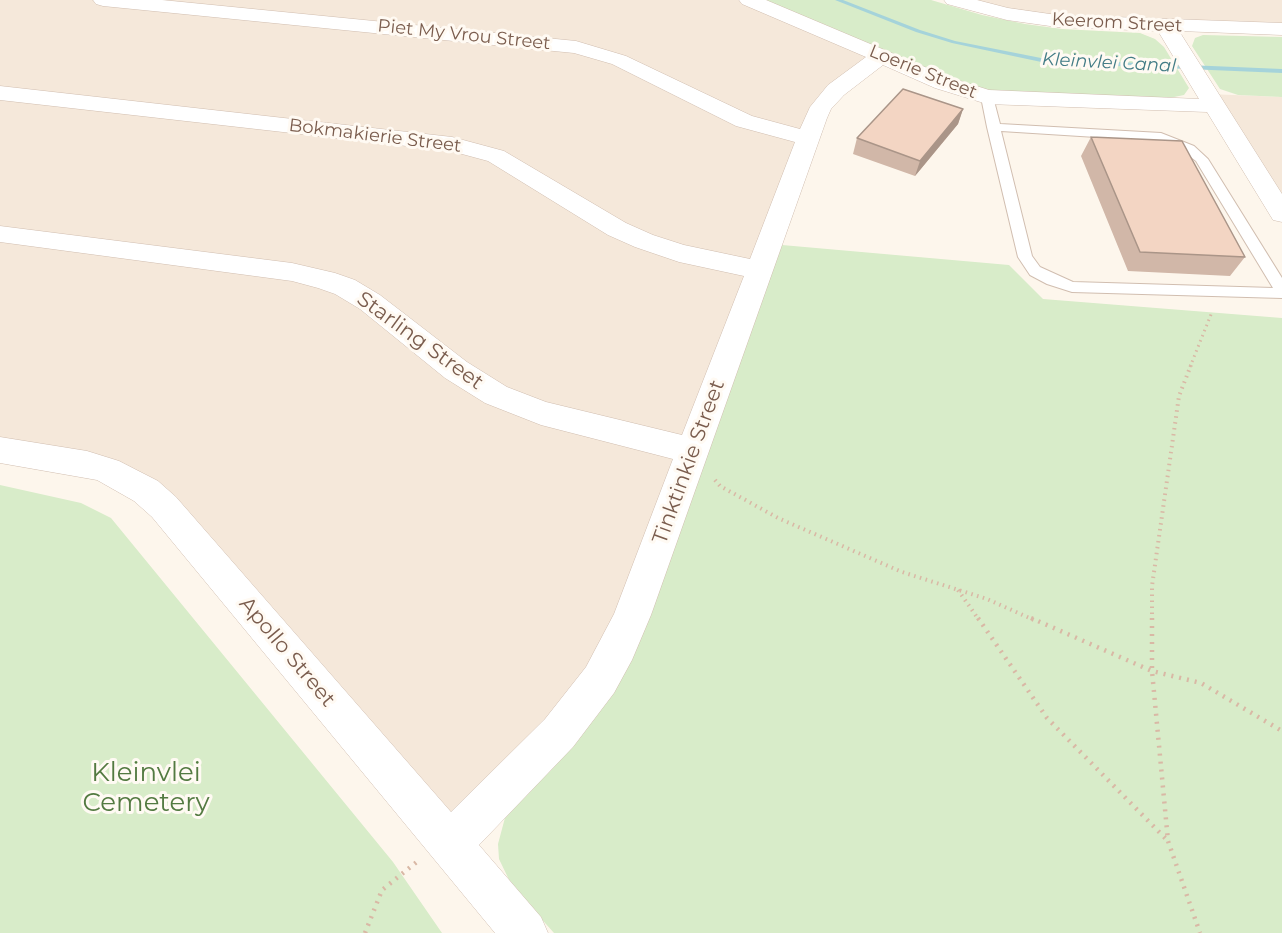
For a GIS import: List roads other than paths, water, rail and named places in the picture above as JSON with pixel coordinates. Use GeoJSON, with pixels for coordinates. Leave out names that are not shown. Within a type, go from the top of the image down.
{"type":"FeatureCollection","features":[{"type":"Feature","properties":{"kind":"street","name":"Piet My Vrou Street"},"geometry":{"type":"LineString","coordinates":[[103,0],[576,47],[619,60],[744,121],[809,138]]}},
{"type":"Feature","properties":{"kind":"street","name":"Loerie Street"},"geometry":{"type":"LineString","coordinates":[[749,0],[943,83],[987,97],[1209,97]]}},
{"type":"Feature","properties":{"kind":"street","name":"Keerom Street"},"geometry":{"type":"LineString","coordinates":[[954,0],[1032,18],[1082,23],[1282,29]]}},
{"type":"Feature","properties":{"kind":"street"},"geometry":{"type":"LineString","coordinates":[[1165,26],[1282,214]]}},
{"type":"Feature","properties":{"kind":"street","name":"Tinktinkie Street"},"geometry":{"type":"LineString","coordinates":[[450,844],[559,733],[600,680],[632,615],[816,118],[829,97],[881,57]]}},
{"type":"Feature","properties":{"kind":"street","name":"Bokmakierie Street"},"geometry":{"type":"LineString","coordinates":[[0,93],[464,146],[504,161],[617,229],[644,241],[679,253],[760,270]]}},
{"type":"Feature","properties":{"kind":"street","name":"Starling Street"},"geometry":{"type":"LineString","coordinates":[[0,234],[292,272],[325,280],[345,287],[370,302],[456,370],[496,395],[541,413],[693,451]]}},
{"type":"Feature","properties":{"kind":"street","name":"Apollo Street"},"geometry":{"type":"LineString","coordinates":[[0,450],[87,464],[125,478],[146,491],[164,507],[525,933]]}},
{"type":"Feature","properties":{"kind":"lane"},"geometry":{"type":"LineString","coordinates":[[987,97],[1025,257],[1035,271],[1072,287],[1282,292]]}},
{"type":"Feature","properties":{"kind":"lane"},"geometry":{"type":"LineString","coordinates":[[993,127],[1161,137],[1189,149],[1201,159],[1282,292]]}},
{"type":"Feature","properties":{"kind":"waterway","name":"Kleinvlei Canal"},"geometry":{"type":"LineString","coordinates":[[838,0],[918,31],[954,42],[1046,61],[1282,71]]}},
{"type":"Feature","properties":{"kind":"park label","name":"Kleinvlei Cemetery"},"geometry":{"type":"Point","coordinates":[146,788]}}]}
